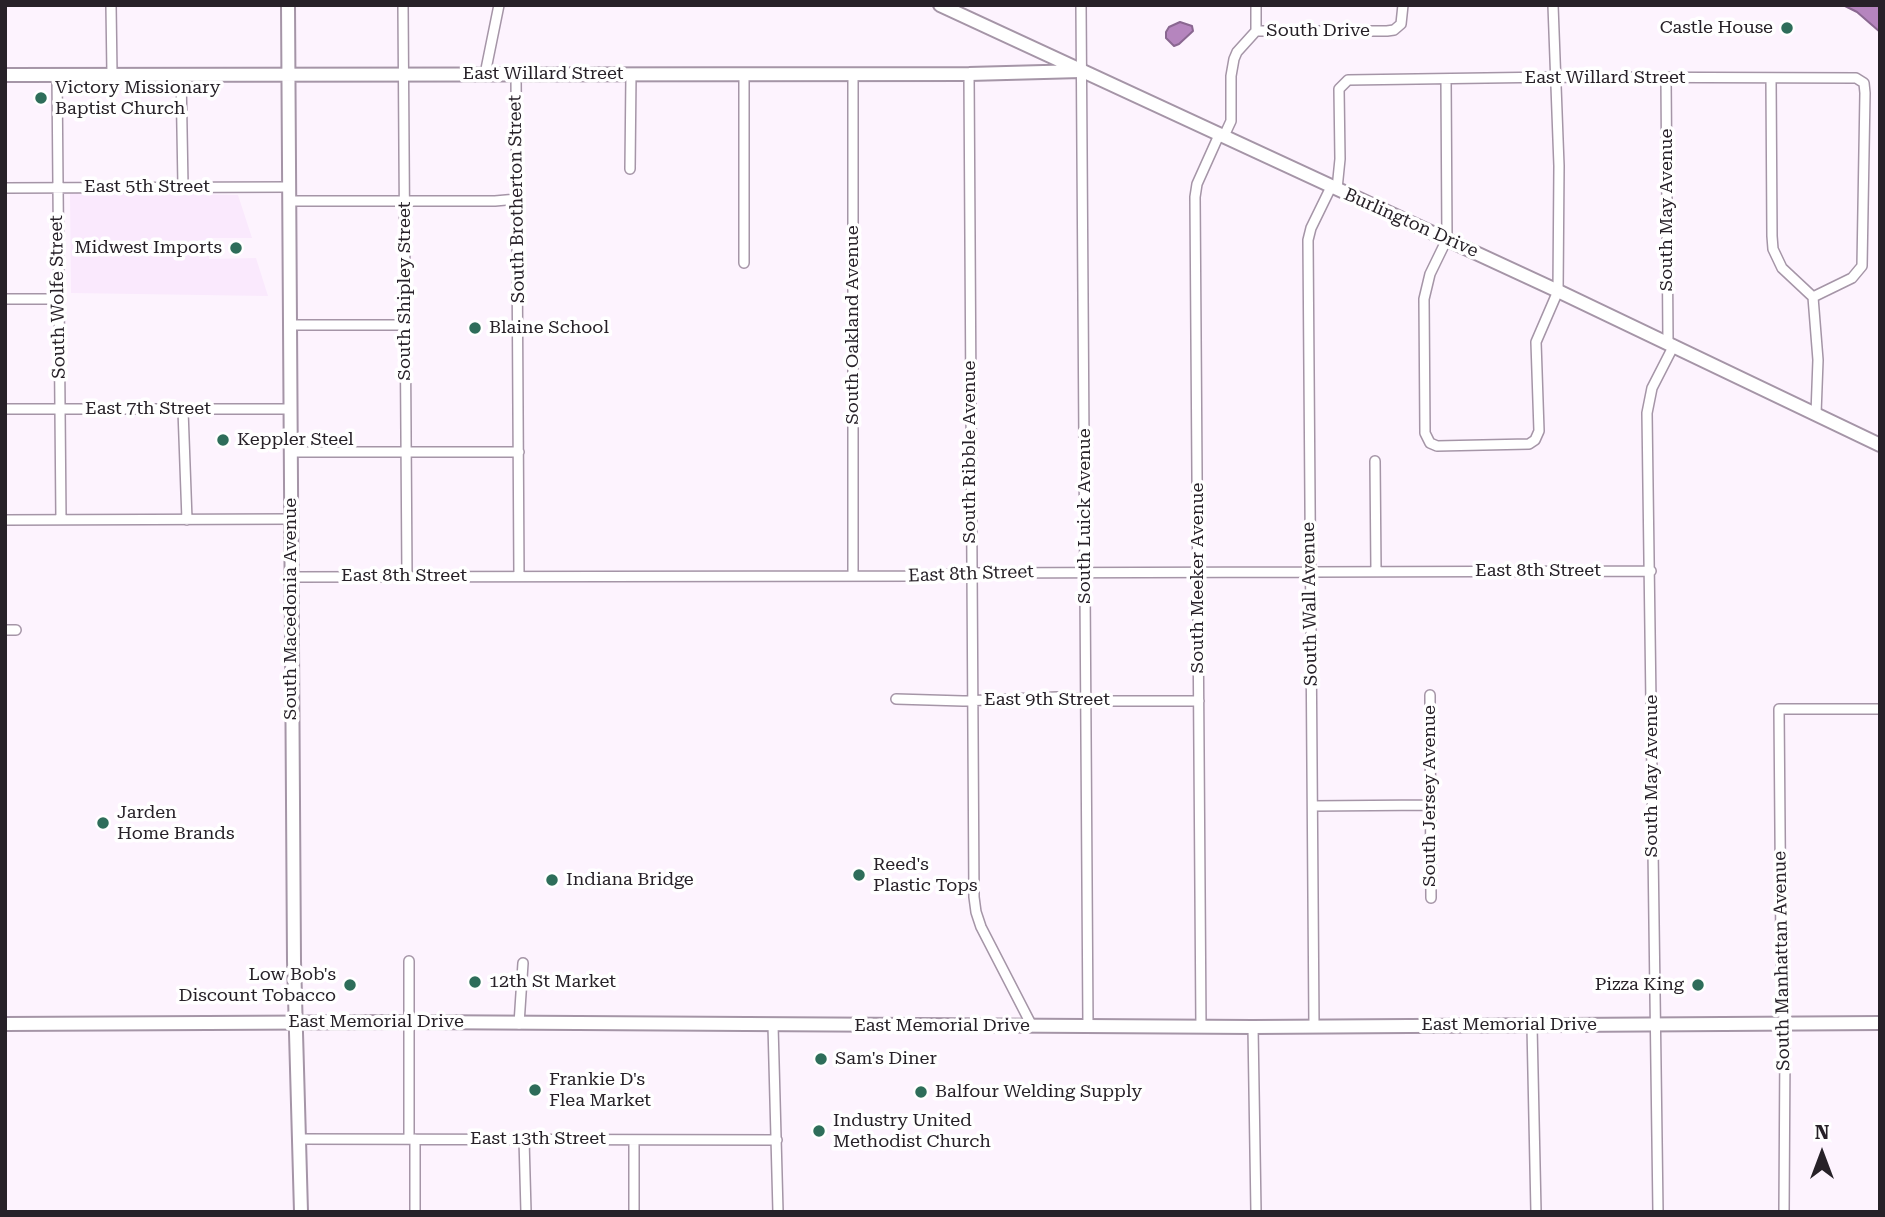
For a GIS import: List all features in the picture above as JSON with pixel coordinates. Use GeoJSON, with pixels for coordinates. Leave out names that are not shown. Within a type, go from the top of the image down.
{"type":"FeatureCollection","features":[{"type":"Feature","properties":{"kind":"street"},"geometry":{"type":"LineString","coordinates":[[111,5],[112,74]]}},
{"type":"Feature","properties":{"kind":"street","name":"South Macedonia Avenue"},"geometry":{"type":"LineString","coordinates":[[288,5],[295,1022],[301,1212]]}},
{"type":"Feature","properties":{"kind":"street","name":"South Shipley Street"},"geometry":{"type":"LineString","coordinates":[[403,5],[407,576]]}},
{"type":"Feature","properties":{"kind":"street"},"geometry":{"type":"LineString","coordinates":[[485,74],[499,5]]}},
{"type":"Feature","properties":{"kind":"street","name":"South Luick Avenue"},"geometry":{"type":"LineString","coordinates":[[1081,5],[1088,1026]]}},
{"type":"Feature","properties":{"kind":"street"},"geometry":{"type":"LineString","coordinates":[[1256,5],[1256,31]]}},
{"type":"Feature","properties":{"kind":"street","name":"South Drive"},"geometry":{"type":"LineString","coordinates":[[1256,31],[1394,30],[1401,24],[1404,5]]}},
{"type":"Feature","properties":{"kind":"street"},"geometry":{"type":"LineString","coordinates":[[1446,79],[1447,239],[1430,274],[1423,312],[1425,433],[1428,442],[1432,444],[1521,445],[1535,440],[1539,431],[1536,342],[1558,291],[1559,166],[1553,5]]}},
{"type":"Feature","properties":{"kind":"street","name":"Burlington Drive"},"geometry":{"type":"LineString","coordinates":[[944,6],[1558,291],[1880,445]]}},
{"type":"Feature","properties":{"kind":"street","name":"South Meeker Avenue"},"geometry":{"type":"LineString","coordinates":[[1201,1027],[1196,188],[1231,121],[1231,76],[1234,59],[1256,31]]}},
{"type":"Feature","properties":{"kind":"street","name":"East Willard Street"},"geometry":{"type":"LineString","coordinates":[[5,75],[969,74],[1081,71]]}},
{"type":"Feature","properties":{"kind":"street"},"geometry":{"type":"LineString","coordinates":[[181,74],[183,187]]}},
{"type":"Feature","properties":{"kind":"street","name":"South Brotherton Street"},"geometry":{"type":"LineString","coordinates":[[516,74],[519,576]]}},
{"type":"Feature","properties":{"kind":"street"},"geometry":{"type":"LineString","coordinates":[[630,169],[631,74]]}},
{"type":"Feature","properties":{"kind":"street"},"geometry":{"type":"LineString","coordinates":[[744,74],[744,263]]}},
{"type":"Feature","properties":{"kind":"street","name":"South Oakland Avenue"},"geometry":{"type":"LineString","coordinates":[[853,74],[853,576]]}},
{"type":"Feature","properties":{"kind":"street","name":"South Ribble Avenue"},"geometry":{"type":"LineString","coordinates":[[969,74],[972,700],[976,912],[981,927],[1032,1026]]}},
{"type":"Feature","properties":{"kind":"street","name":"South Wolfe Street"},"geometry":{"type":"LineString","coordinates":[[57,75],[61,520]]}},
{"type":"Feature","properties":{"kind":"street","name":"East Willard Street"},"geometry":{"type":"LineString","coordinates":[[1344,83],[1352,79],[1555,77],[1861,79],[1865,85],[1862,266],[1852,278],[1813,297]]}},
{"type":"Feature","properties":{"kind":"street","name":"South May Avenue"},"geometry":{"type":"LineString","coordinates":[[1658,1212],[1647,412],[1652,388],[1671,344],[1666,78]]}},
{"type":"Feature","properties":{"kind":"street"},"geometry":{"type":"LineString","coordinates":[[1771,78],[1773,249],[1782,268],[1813,297],[1818,360],[1816,414]]}},
{"type":"Feature","properties":{"kind":"street","name":"South Wall Avenue"},"geometry":{"type":"LineString","coordinates":[[1314,1026],[1308,240],[1311,228],[1334,188],[1340,159],[1339,89],[1344,83]]}},
{"type":"Feature","properties":{"kind":"street","name":"East 5th Street"},"geometry":{"type":"LineString","coordinates":[[5,187],[289,187]]}},
{"type":"Feature","properties":{"kind":"street"},"geometry":{"type":"LineString","coordinates":[[289,201],[517,199]]}},
{"type":"Feature","properties":{"kind":"street"},"geometry":{"type":"LineString","coordinates":[[5,299],[58,299]]}},
{"type":"Feature","properties":{"kind":"street"},"geometry":{"type":"LineString","coordinates":[[290,326],[405,325]]}},
{"type":"Feature","properties":{"kind":"street","name":"East 7th Street"},"geometry":{"type":"LineString","coordinates":[[5,409],[290,409]]}},
{"type":"Feature","properties":{"kind":"street"},"geometry":{"type":"LineString","coordinates":[[183,410],[187,520]]}},
{"type":"Feature","properties":{"kind":"street"},"geometry":{"type":"LineString","coordinates":[[290,452],[519,452]]}},
{"type":"Feature","properties":{"kind":"street"},"geometry":{"type":"LineString","coordinates":[[1375,461],[1376,571]]}},
{"type":"Feature","properties":{"kind":"street"},"geometry":{"type":"LineString","coordinates":[[5,520],[291,519]]}},
{"type":"Feature","properties":{"kind":"street","name":"East 8th Street"},"geometry":{"type":"LineString","coordinates":[[291,577],[1651,571]]}},
{"type":"Feature","properties":{"kind":"street"},"geometry":{"type":"LineString","coordinates":[[5,630],[16,629]]}},
{"type":"Feature","properties":{"kind":"street","name":"South Jersey Avenue"},"geometry":{"type":"LineString","coordinates":[[1430,695],[1431,898]]}},
{"type":"Feature","properties":{"kind":"street","name":"East 9th Street"},"geometry":{"type":"LineString","coordinates":[[896,699],[1086,698],[1107,701],[1199,701]]}},
{"type":"Feature","properties":{"kind":"street","name":"South Manhattan Avenue"},"geometry":{"type":"LineString","coordinates":[[1784,1212],[1785,1047],[1782,1024],[1779,709],[1880,709]]}},
{"type":"Feature","properties":{"kind":"street"},"geometry":{"type":"LineString","coordinates":[[1313,806],[1431,805]]}},
{"type":"Feature","properties":{"kind":"street"},"geometry":{"type":"LineString","coordinates":[[409,961],[415,1212]]}},
{"type":"Feature","properties":{"kind":"street"},"geometry":{"type":"LineString","coordinates":[[519,1024],[523,963]]}},
{"type":"Feature","properties":{"kind":"street","name":"East Memorial Drive"},"geometry":{"type":"LineString","coordinates":[[5,1024],[409,1022],[1253,1027],[1880,1023]]}},
{"type":"Feature","properties":{"kind":"street"},"geometry":{"type":"LineString","coordinates":[[773,1026],[778,1212]]}},
{"type":"Feature","properties":{"kind":"street"},"geometry":{"type":"LineString","coordinates":[[1532,1026],[1536,1212]]}},
{"type":"Feature","properties":{"kind":"street"},"geometry":{"type":"LineString","coordinates":[[1253,1027],[1256,1212]]}},
{"type":"Feature","properties":{"kind":"street","name":"East 13th Street"},"geometry":{"type":"LineString","coordinates":[[299,1139],[776,1140]]}},
{"type":"Feature","properties":{"kind":"street"},"geometry":{"type":"LineString","coordinates":[[524,1139],[526,1212]]}},
{"type":"Feature","properties":{"kind":"street"},"geometry":{"type":"LineString","coordinates":[[634,1140],[635,1212]]}},
{"type":"Feature","properties":{"kind":"shaded area"},"geometry":{"type":"Polygon","coordinates":[[[1843,5],[1880,5],[1880,32],[1857,12],[1843,5]]]}},
{"type":"Feature","properties":{"kind":"shaded area"},"geometry":{"type":"Polygon","coordinates":[[[1180,22],[1192,26],[1193,31],[1174,46],[1166,38],[1166,32],[1169,27],[1180,22]]]}},
{"type":"Feature","properties":{"kind":"shaded area"},"geometry":{"type":"Polygon","coordinates":[[[70,193],[238,195],[252,238],[210,238],[209,259],[256,258],[268,296],[71,293],[70,193]]]}},
{"type":"Feature","properties":{"kind":"place","name":"Castle House"},"geometry":{"type":"Point","coordinates":[1787,28]}},
{"type":"Feature","properties":{"kind":"place","name":"Victory Missionary Baptist Church"},"geometry":{"type":"Point","coordinates":[41,98]}},
{"type":"Feature","properties":{"kind":"place","name":"Midwest Imports"},"geometry":{"type":"Point","coordinates":[236,248]}},
{"type":"Feature","properties":{"kind":"place","name":"Blaine School"},"geometry":{"type":"Point","coordinates":[475,328]}},
{"type":"Feature","properties":{"kind":"place","name":"Keppler Steel"},"geometry":{"type":"Point","coordinates":[223,440]}},
{"type":"Feature","properties":{"kind":"place","name":"Jarden Home Brands"},"geometry":{"type":"Point","coordinates":[103,823]}},
{"type":"Feature","properties":{"kind":"place","name":"Reed's Plastic Tops"},"geometry":{"type":"Point","coordinates":[859,875]}},
{"type":"Feature","properties":{"kind":"place","name":"Indiana Bridge"},"geometry":{"type":"Point","coordinates":[552,880]}},
{"type":"Feature","properties":{"kind":"place","name":"12th St Market"},"geometry":{"type":"Point","coordinates":[475,982]}},
{"type":"Feature","properties":{"kind":"place","name":"Low Bob's Discount Tobacco"},"geometry":{"type":"Point","coordinates":[350,985]}},
{"type":"Feature","properties":{"kind":"place","name":"Pizza King"},"geometry":{"type":"Point","coordinates":[1698,985]}},
{"type":"Feature","properties":{"kind":"place","name":"Sam's Diner"},"geometry":{"type":"Point","coordinates":[821,1059]}},
{"type":"Feature","properties":{"kind":"place","name":"Frankie D's Flea Market"},"geometry":{"type":"Point","coordinates":[535,1090]}},
{"type":"Feature","properties":{"kind":"place","name":"Balfour Welding Supply"},"geometry":{"type":"Point","coordinates":[921,1092]}},
{"type":"Feature","properties":{"kind":"place","name":"Industry United Methodist Church"},"geometry":{"type":"Point","coordinates":[819,1131]}}]}
